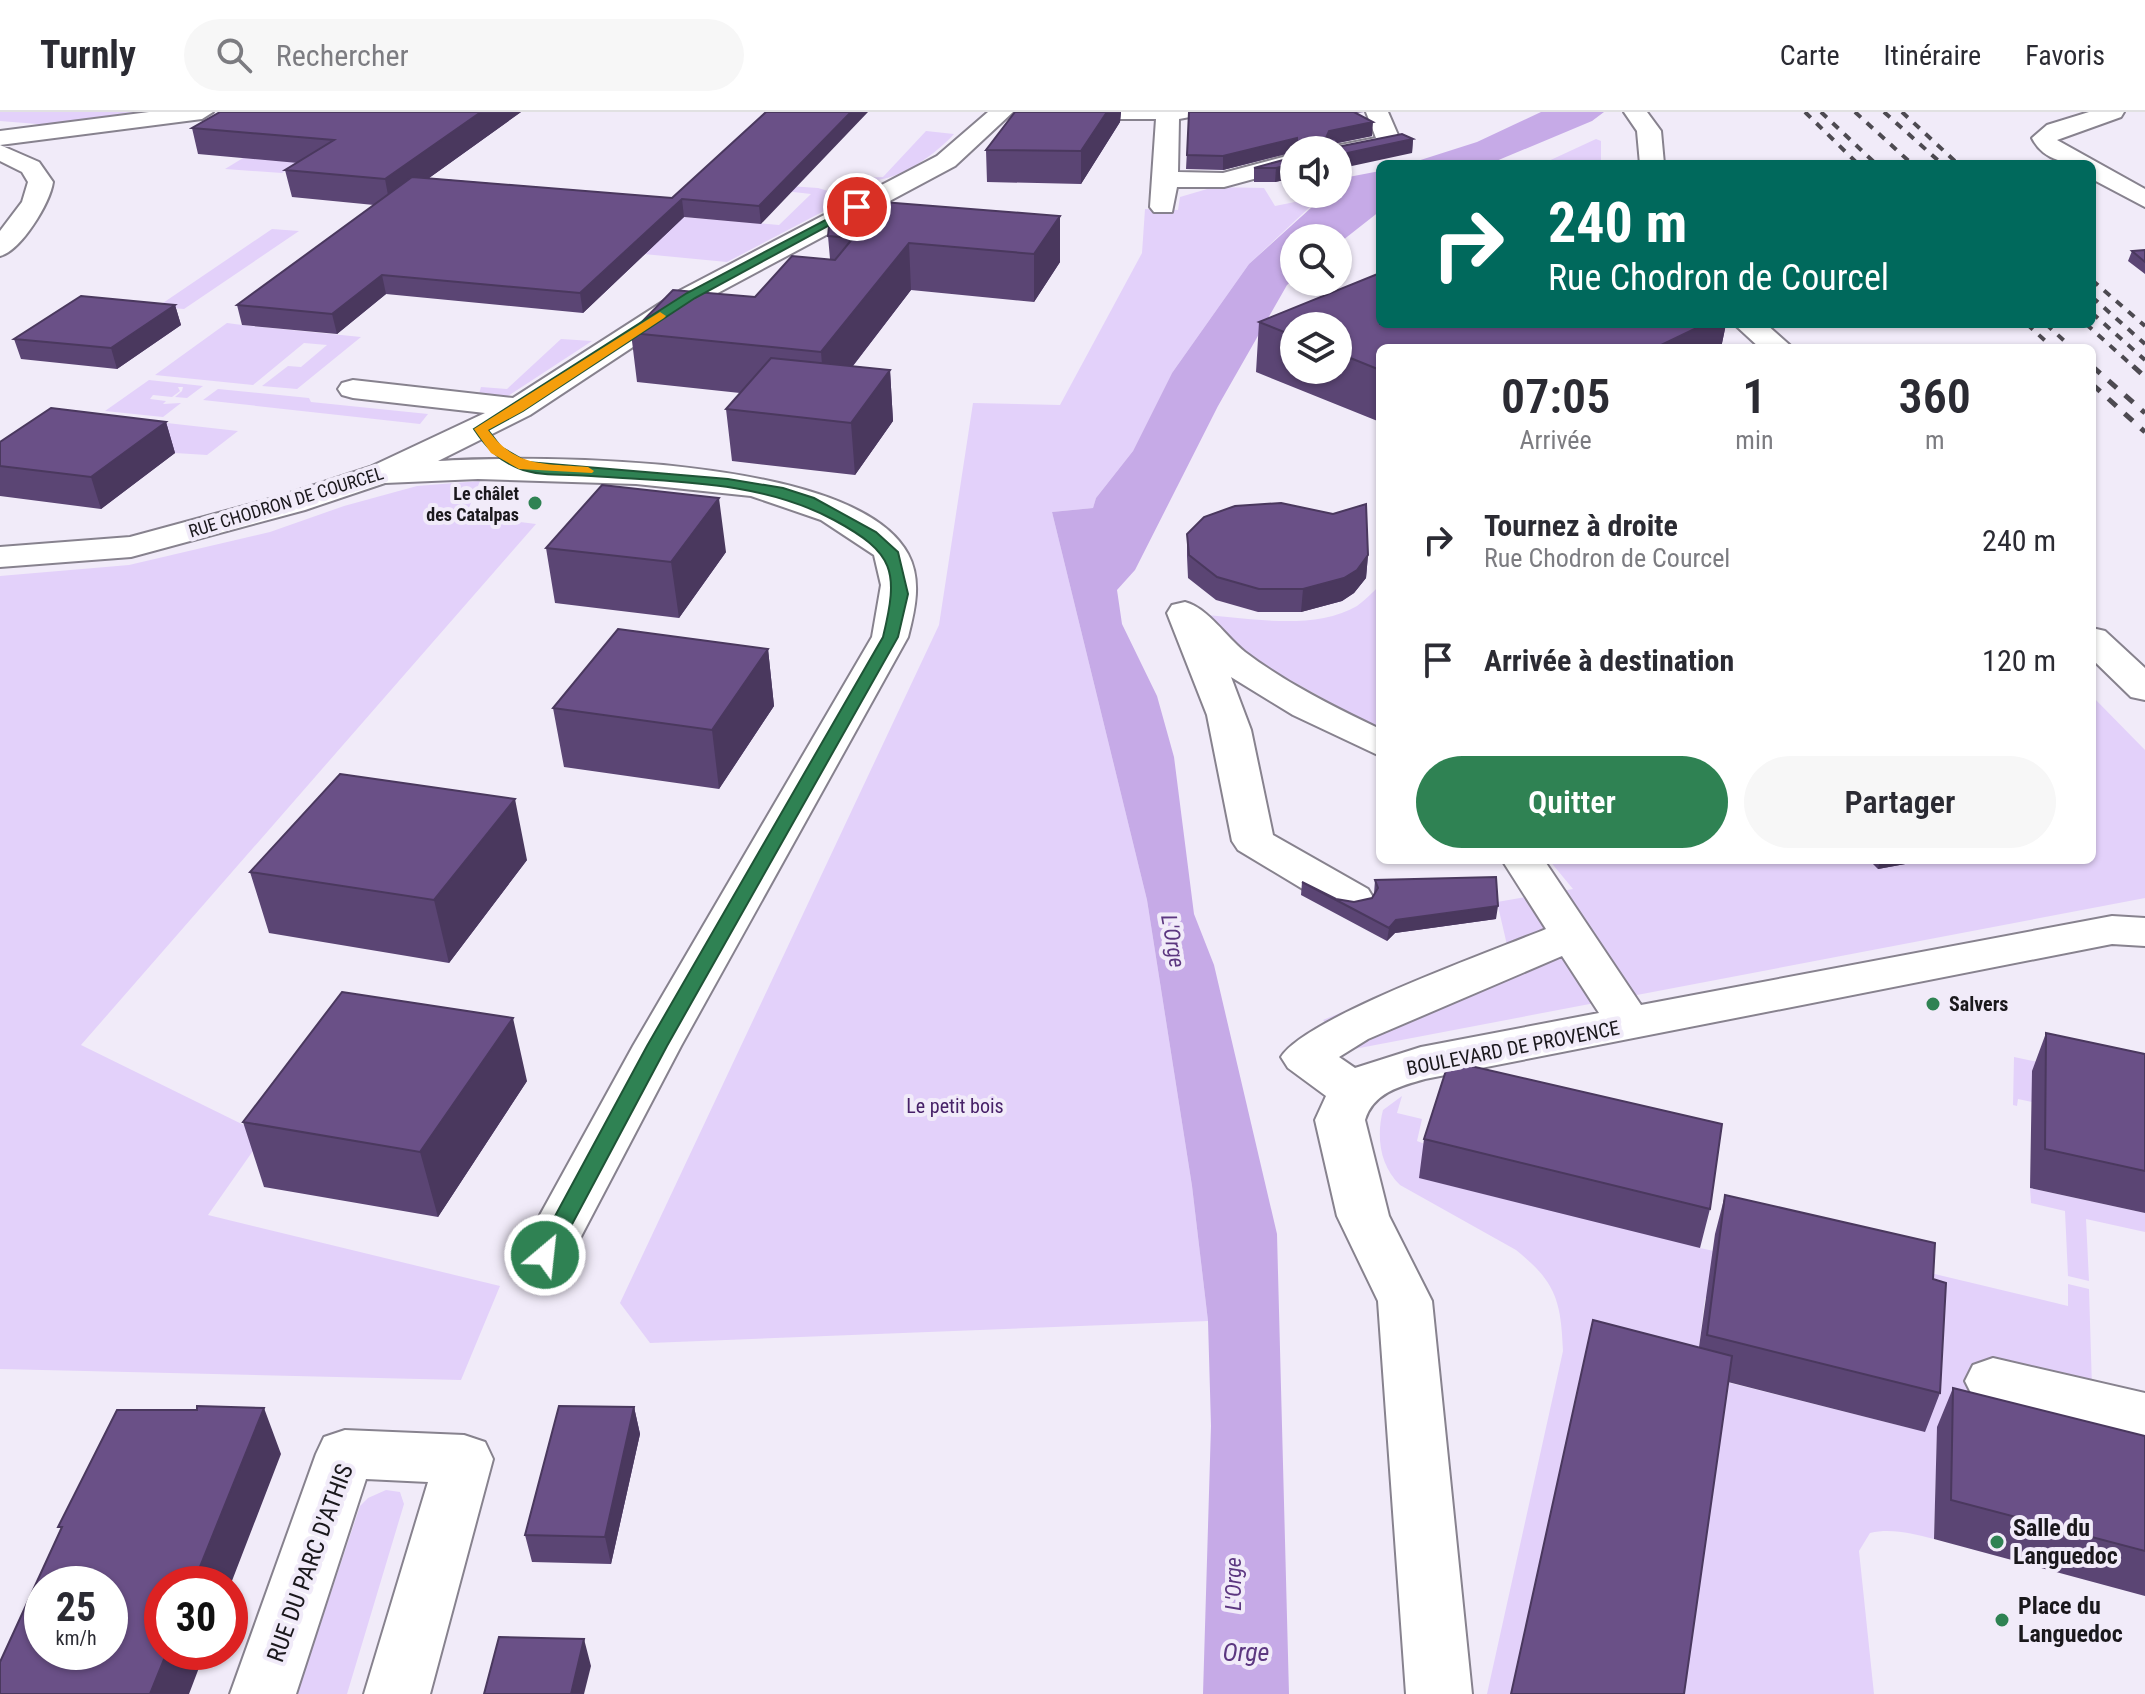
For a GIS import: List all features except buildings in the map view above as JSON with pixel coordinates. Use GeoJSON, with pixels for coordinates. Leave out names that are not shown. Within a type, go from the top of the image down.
{"type":"FeatureCollection","features":[{"type":"Feature","properties":{"kind":"street"},"geometry":{"type":"LineString","coordinates":[[0,138],[202,112]]}},
{"type":"Feature","properties":{"kind":"street","name":"RUE CHODRON DE COURCEL"},"geometry":{"type":"LineString","coordinates":[[0,557],[117,548],[167,538],[381,474],[519,408],[691,296],[946,161],[1002,112]]}},
{"type":"Feature","properties":{"kind":"street"},"geometry":{"type":"LineString","coordinates":[[1115,112],[1174,113],[1169,124],[1163,209]]}},
{"type":"Feature","properties":{"kind":"street"},"geometry":{"type":"LineString","coordinates":[[1352,149],[1389,142],[1377,112]]}},
{"type":"Feature","properties":{"kind":"street"},"geometry":{"type":"LineString","coordinates":[[1635,112],[1649,131],[1652,160]]}},
{"type":"Feature","properties":{"kind":"street"},"geometry":{"type":"LineString","coordinates":[[2075,160],[2047,144],[2044,138],[2055,130],[2113,112]]}},
{"type":"Feature","properties":{"kind":"street"},"geometry":{"type":"LineString","coordinates":[[0,128],[58,129]]}},
{"type":"Feature","properties":{"kind":"street"},"geometry":{"type":"LineString","coordinates":[[0,152],[29,166],[38,174],[41,188],[36,201],[0,248]]}},
{"type":"Feature","properties":{"kind":"street"},"geometry":{"type":"LineString","coordinates":[[1165,179],[1224,180],[1280,165]]}},
{"type":"Feature","properties":{"kind":"street"},"geometry":{"type":"LineString","coordinates":[[2096,171],[2145,199]]}},
{"type":"Feature","properties":{"kind":"street"},"geometry":{"type":"LineString","coordinates":[[1165,179],[1201,185],[1280,182]]}},
{"type":"Feature","properties":{"kind":"street"},"geometry":{"type":"LineString","coordinates":[[1753,328],[1773,344]]}},
{"type":"Feature","properties":{"kind":"street"},"geometry":{"type":"LineString","coordinates":[[353,389],[519,408]]}},
{"type":"Feature","properties":{"kind":"street"},"geometry":{"type":"LineString","coordinates":[[480,429],[496,450],[524,466]]}},
{"type":"Feature","properties":{"kind":"street"},"geometry":{"type":"LineString","coordinates":[[381,474],[524,466],[728,483],[796,496],[851,522],[890,552],[901,594],[890,637],[657,1046],[545,1255]]}},
{"type":"Feature","properties":{"kind":"street"},"geometry":{"type":"LineString","coordinates":[[167,538],[203,500]]}},
{"type":"Feature","properties":{"kind":"street"},"geometry":{"type":"LineString","coordinates":[[1352,899],[1253,841],[1230,729],[1216,683],[1202,658],[1185,613],[1202,634],[1259,678],[1309,710],[1376,742]]}},
{"type":"Feature","properties":{"kind":"street"},"geometry":{"type":"LineString","coordinates":[[2096,643],[2142,686]]}},
{"type":"Feature","properties":{"kind":"street"},"geometry":{"type":"LineString","coordinates":[[2096,688],[2142,686]]}},
{"type":"Feature","properties":{"kind":"street"},"geometry":{"type":"LineString","coordinates":[[1526,864],[1630,1025]]}},
{"type":"Feature","properties":{"kind":"street","name":"BOULEVARD DE PROVENCE"},"geometry":{"type":"LineString","coordinates":[[1352,1090],[1377,1076],[1421,1063],[2112,930],[2145,932]]}},
{"type":"Feature","properties":{"kind":"street"},"geometry":{"type":"LineString","coordinates":[[1439,1694],[1405,1301],[1363,1216],[1340,1120],[1343,1105],[1352,1090],[1305,1057],[1351,1028],[1572,935]]}},
{"type":"Feature","properties":{"kind":"street"},"geometry":{"type":"LineString","coordinates":[[1993,1381],[2145,1416]]}},
{"type":"Feature","properties":{"kind":"street","name":"RUE DU PARC D'ATHIS"},"geometry":{"type":"LineString","coordinates":[[263,1694],[345,1454],[464,1459],[397,1694]]}},
{"type":"Feature","properties":{"kind":"green space"},"geometry":{"type":"Polygon","coordinates":[[[0,112],[155,112],[50,125],[0,121],[0,112]]]}},
{"type":"Feature","properties":{"kind":"green space"},"geometry":{"type":"Polygon","coordinates":[[[926,131],[954,134],[912,168],[885,179],[861,178],[883,177],[926,131]]]}},
{"type":"Feature","properties":{"kind":"green space"},"geometry":{"type":"Polygon","coordinates":[[[1596,139],[1601,141],[1601,160],[1551,160],[1596,139]]]}},
{"type":"Feature","properties":{"kind":"green space"},"geometry":{"type":"Polygon","coordinates":[[[243,158],[298,162],[282,173],[225,169],[243,158]]]}},
{"type":"Feature","properties":{"kind":"green space"},"geometry":{"type":"Polygon","coordinates":[[[758,184],[818,188],[842,195],[845,200],[727,262],[633,253],[671,216],[779,225],[811,194],[767,189],[758,184]]]}},
{"type":"Feature","properties":{"kind":"green space","name":"Le petit bois"},"geometry":{"type":"Polygon","coordinates":[[[1214,187],[1264,188],[1275,206],[1309,208],[1292,224],[1280,224],[1280,235],[1249,264],[1172,373],[1133,451],[1096,498],[1093,508],[1052,512],[1147,900],[1192,1186],[1208,1321],[650,1343],[620,1303],[939,625],[973,403],[1060,405],[1142,253],[1145,209],[1178,210],[1180,197],[1214,187]]]}},
{"type":"Feature","properties":{"kind":"green space"},"geometry":{"type":"Polygon","coordinates":[[[272,229],[299,231],[184,309],[157,307],[272,229]]]}},
{"type":"Feature","properties":{"kind":"green space"},"geometry":{"type":"Polygon","coordinates":[[[227,323],[361,337],[297,389],[262,386],[288,366],[301,367],[327,345],[304,343],[253,385],[155,375],[227,323]]]}},
{"type":"Feature","properties":{"kind":"green space"},"geometry":{"type":"Polygon","coordinates":[[[561,339],[592,341],[505,398],[479,394],[481,387],[507,389],[561,339]]]}},
{"type":"Feature","properties":{"kind":"green space"},"geometry":{"type":"Polygon","coordinates":[[[149,380],[203,386],[187,398],[175,397],[182,391],[183,387],[178,387],[180,391],[172,397],[153,395],[150,399],[166,401],[163,404],[181,403],[163,417],[105,411],[149,380]]]}},
{"type":"Feature","properties":{"kind":"green space"},"geometry":{"type":"Polygon","coordinates":[[[218,389],[428,414],[420,424],[203,400],[218,389]]]}},
{"type":"Feature","properties":{"kind":"green space"},"geometry":{"type":"Polygon","coordinates":[[[158,422],[238,431],[207,455],[175,453],[158,422]]]}},
{"type":"Feature","properties":{"kind":"green space"},"geometry":{"type":"Polygon","coordinates":[[[480,481],[466,515],[536,524],[81,1045],[264,1135],[208,1215],[500,1286],[461,1380],[0,1369],[0,576],[129,565],[270,532],[344,506],[417,486],[480,481]]]}},
{"type":"Feature","properties":{"kind":"green space"},"geometry":{"type":"Polygon","coordinates":[[[1376,589],[1376,728],[1238,651],[1191,614],[1297,621],[1338,614],[1357,606],[1376,589]]]}},
{"type":"Feature","properties":{"kind":"green space"},"geometry":{"type":"Polygon","coordinates":[[[2096,700],[2145,750],[2145,898],[1349,1050],[1323,1020],[1507,945],[1497,902],[1573,889],[1552,864],[2096,864],[2096,700]]]}},
{"type":"Feature","properties":{"kind":"green space"},"geometry":{"type":"Polygon","coordinates":[[[2014,1057],[2086,1072],[2032,1102],[2018,1099],[2017,1106],[2013,1105],[2014,1057]]]}},
{"type":"Feature","properties":{"kind":"green space"},"geometry":{"type":"Polygon","coordinates":[[[1402,1096],[1397,1113],[1422,1119],[1417,1141],[1700,1248],[1723,1253],[1716,1301],[1705,1298],[1699,1347],[1584,1360],[1511,1694],[1487,1694],[1563,1351],[1558,1306],[1540,1272],[1516,1250],[1400,1185],[1393,1177],[1381,1150],[1381,1120],[1383,1110],[1402,1096]]]}},
{"type":"Feature","properties":{"kind":"green space"},"geometry":{"type":"Polygon","coordinates":[[[2030,1188],[2145,1213],[2145,1232],[2086,1219],[2089,1281],[2068,1276],[2065,1211],[2031,1203],[2030,1188]]]}},
{"type":"Feature","properties":{"kind":"green space"},"geometry":{"type":"Polygon","coordinates":[[[1847,1253],[2068,1306],[2068,1284],[2089,1289],[2092,1388],[1984,1393],[1937,1435],[1934,1539],[1902,1532],[1870,1533],[1859,1551],[1874,1694],[1677,1694],[1722,1381],[1914,1429],[1847,1253]]]}},
{"type":"Feature","properties":{"kind":"green space"},"geometry":{"type":"Polygon","coordinates":[[[386,1490],[400,1492],[404,1504],[347,1694],[297,1694],[360,1506],[368,1498],[386,1490]]]}},
{"type":"Feature","properties":{"kind":"water"},"geometry":{"type":"Polygon","coordinates":[[[1541,112],[1604,112],[1592,121],[1499,160],[1421,160],[1477,142],[1541,112]]]}},
{"type":"Feature","properties":{"kind":"water","name":"Orge"},"geometry":{"type":"Polygon","coordinates":[[[1376,172],[1376,214],[1352,233],[1352,224],[1293,224],[1311,208],[1352,208],[1352,176],[1376,172]]]}},
{"type":"Feature","properties":{"kind":"water","name":"Orge"},"geometry":{"type":"Polygon","coordinates":[[[1280,236],[1281,296],[1218,406],[1135,570],[1117,590],[1122,624],[1157,696],[1174,757],[1194,914],[1214,965],[1277,1234],[1289,1694],[1203,1694],[1211,1426],[1208,1321],[1192,1186],[1147,900],[1052,512],[1093,508],[1096,498],[1133,451],[1172,373],[1249,264],[1280,236]]]}},
{"type":"Feature","properties":{"kind":"railway"},"geometry":{"type":"LineString","coordinates":[[1805,112],[1854,160]]}},
{"type":"Feature","properties":{"kind":"railway"},"geometry":{"type":"LineString","coordinates":[[1821,112],[1872,160]]}},
{"type":"Feature","properties":{"kind":"railway"},"geometry":{"type":"LineString","coordinates":[[1855,112],[1908,160]]}},
{"type":"Feature","properties":{"kind":"railway"},"geometry":{"type":"LineString","coordinates":[[1884,112],[1938,160]]}},
{"type":"Feature","properties":{"kind":"railway"},"geometry":{"type":"LineString","coordinates":[[1902,112],[1954,160]]}},
{"type":"Feature","properties":{"kind":"railway"},"geometry":{"type":"LineString","coordinates":[[2096,283],[2145,326]]}},
{"type":"Feature","properties":{"kind":"railway"},"geometry":{"type":"LineString","coordinates":[[2096,301],[2145,344]]}},
{"type":"Feature","properties":{"kind":"railway"},"geometry":{"type":"LineString","coordinates":[[2096,317],[2145,360]]}},
{"type":"Feature","properties":{"kind":"railway"},"geometry":{"type":"LineString","coordinates":[[2031,328],[2049,344]]}},
{"type":"Feature","properties":{"kind":"railway"},"geometry":{"type":"LineString","coordinates":[[2050,328],[2068,344]]}},
{"type":"Feature","properties":{"kind":"railway"},"geometry":{"type":"LineString","coordinates":[[2090,328],[2135,368]]}},
{"type":"Feature","properties":{"kind":"railway"},"geometry":{"type":"LineString","coordinates":[[2133,366],[2145,377]]}},
{"type":"Feature","properties":{"kind":"railway"},"geometry":{"type":"LineString","coordinates":[[2096,370],[2145,413]]}},
{"type":"Feature","properties":{"kind":"railway"},"geometry":{"type":"LineString","coordinates":[[2096,388],[2145,432]]}},
{"type":"Feature","properties":{"kind":"slow traffic"},"geometry":{"type":"LineString","coordinates":[[588,471],[524,466],[496,450],[480,429],[519,408],[660,316]]}},
{"type":"Feature","properties":{"kind":"place","name":"Le châlet des Catalpas"},"geometry":{"type":"Point","coordinates":[535,503]}},
{"type":"Feature","properties":{"kind":"place","name":"Salvers"},"geometry":{"type":"Point","coordinates":[1933,1004]}},
{"type":"Feature","properties":{"kind":"place","name":"Salle du Languedoc"},"geometry":{"type":"Point","coordinates":[1997,1542]}},
{"type":"Feature","properties":{"kind":"place","name":"Place du Languedoc"},"geometry":{"type":"Point","coordinates":[2002,1620]}},
{"type":"Feature","properties":{"kind":"route"},"geometry":{"type":"LineString","coordinates":[[545,1255],[657,1046],[890,637],[901,594],[890,552],[851,522],[809,501],[783,492],[728,483],[524,466],[496,450],[480,429],[519,408],[691,296],[857,207]]}},
{"type":"Feature","properties":{"kind":"water label","name":"L'Orge"},"geometry":{"type":"Point","coordinates":[1173,941]}},
{"type":"Feature","properties":{"kind":"water label","name":"L'Orge"},"geometry":{"type":"Point","coordinates":[1233,1584]}}]}
